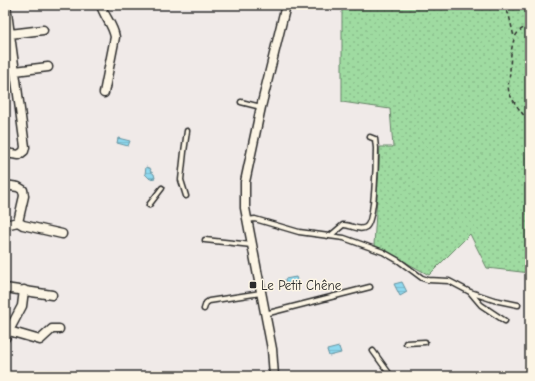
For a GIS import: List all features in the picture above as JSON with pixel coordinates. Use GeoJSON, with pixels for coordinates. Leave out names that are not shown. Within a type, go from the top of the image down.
{"type":"FeatureCollection","features":[{"type":"Feature","properties":{"kind":"street"},"geometry":{"type":"LineString","coordinates":[[5,153],[19,155],[24,151],[25,147],[15,72],[8,44],[10,34],[6,5]]}},
{"type":"Feature","properties":{"kind":"street"},"geometry":{"type":"LineString","coordinates":[[101,5],[113,28],[115,37],[104,93]]}},
{"type":"Feature","properties":{"kind":"street"},"geometry":{"type":"LineString","coordinates":[[274,376],[272,349],[245,208],[245,182],[261,107],[286,5]]}},
{"type":"Feature","properties":{"kind":"street"},"geometry":{"type":"LineString","coordinates":[[10,34],[43,30]]}},
{"type":"Feature","properties":{"kind":"street"},"geometry":{"type":"LineString","coordinates":[[15,72],[48,67]]}},
{"type":"Feature","properties":{"kind":"street"},"geometry":{"type":"LineString","coordinates":[[5,185],[22,190],[24,196],[18,222]]}},
{"type":"Feature","properties":{"kind":"street"},"geometry":{"type":"LineString","coordinates":[[5,225],[18,222],[23,225],[62,234]]}},
{"type":"Feature","properties":{"kind":"street"},"geometry":{"type":"LineString","coordinates":[[5,288],[52,295]]}},
{"type":"Feature","properties":{"kind":"street"},"geometry":{"type":"LineString","coordinates":[[24,290],[22,306],[7,335],[40,340],[52,329],[59,329]]}},
{"type":"Feature","properties":{"kind":"lane"},"geometry":{"type":"LineString","coordinates":[[241,102],[261,107]]}},
{"type":"Feature","properties":{"kind":"lane"},"geometry":{"type":"LineString","coordinates":[[186,196],[181,180],[187,131]]}},
{"type":"Feature","properties":{"kind":"lane"},"geometry":{"type":"LineString","coordinates":[[330,236],[342,224],[361,229],[369,224],[373,208],[376,148],[375,139],[370,137]]}},
{"type":"Feature","properties":{"kind":"lane"},"geometry":{"type":"LineString","coordinates":[[149,205],[162,188]]}},
{"type":"Feature","properties":{"kind":"lane"},"geometry":{"type":"LineString","coordinates":[[247,220],[254,219],[299,232],[344,238],[383,252],[399,261],[422,278],[428,280],[449,281],[470,292],[494,300],[518,305]]}},
{"type":"Feature","properties":{"kind":"lane"},"geometry":{"type":"LineString","coordinates":[[205,240],[252,245]]}},
{"type":"Feature","properties":{"kind":"lane"},"geometry":{"type":"LineString","coordinates":[[265,314],[370,287]]}},
{"type":"Feature","properties":{"kind":"lane"},"geometry":{"type":"LineString","coordinates":[[470,292],[481,305],[505,321]]}},
{"type":"Feature","properties":{"kind":"lane"},"geometry":{"type":"LineString","coordinates":[[204,309],[206,302],[209,301],[261,293]]}},
{"type":"Feature","properties":{"kind":"lane"},"geometry":{"type":"LineString","coordinates":[[406,343],[425,342]]}},
{"type":"Feature","properties":{"kind":"lane"},"geometry":{"type":"LineString","coordinates":[[373,351],[391,376]]}},
{"type":"Feature","properties":{"kind":"path"},"geometry":{"type":"LineString","coordinates":[[503,5],[509,15],[514,39],[510,57],[509,93],[530,123]]}},
{"type":"Feature","properties":{"kind":"path"},"geometry":{"type":"LineString","coordinates":[[514,39],[521,30],[530,27]]}},
{"type":"Feature","properties":{"kind":"shaded area"},"geometry":{"type":"Polygon","coordinates":[[[50,369],[71,376],[21,376],[50,369]]]}},
{"type":"Feature","properties":{"kind":"green space"},"geometry":{"type":"Polygon","coordinates":[[[342,5],[530,5],[530,273],[487,268],[470,234],[429,275],[374,245],[380,147],[393,147],[390,109],[342,102],[342,5]]]}},
{"type":"Feature","properties":{"kind":"water"},"geometry":{"type":"Polygon","coordinates":[[[118,138],[130,141],[128,146],[117,143],[118,138]]]}},
{"type":"Feature","properties":{"kind":"water"},"geometry":{"type":"Polygon","coordinates":[[[146,167],[151,169],[150,171],[154,174],[155,178],[150,179],[145,174],[146,167]]]}},
{"type":"Feature","properties":{"kind":"water"},"geometry":{"type":"Polygon","coordinates":[[[296,277],[298,282],[286,285],[285,279],[296,277]]]}},
{"type":"Feature","properties":{"kind":"water"},"geometry":{"type":"Polygon","coordinates":[[[402,282],[407,292],[400,296],[394,284],[402,282]]]}},
{"type":"Feature","properties":{"kind":"water"},"geometry":{"type":"Polygon","coordinates":[[[339,347],[341,353],[329,356],[327,350],[339,347]]]}},
{"type":"Feature","properties":{"kind":"place","name":"Le Petit Chêne"},"geometry":{"type":"Point","coordinates":[253,285]}}]}
